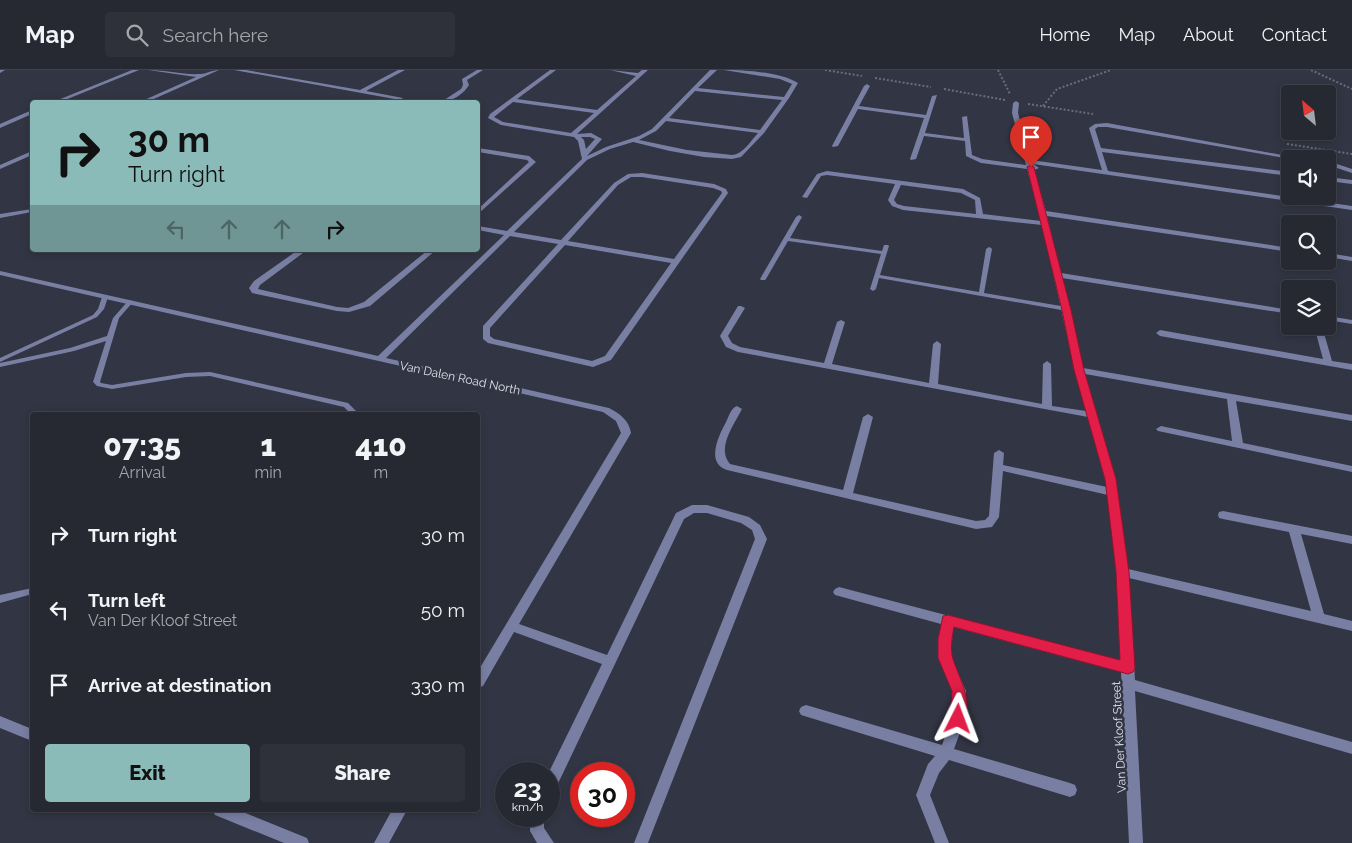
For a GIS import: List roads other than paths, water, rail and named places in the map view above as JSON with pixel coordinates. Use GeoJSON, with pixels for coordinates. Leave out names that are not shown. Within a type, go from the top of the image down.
{"type":"FeatureCollection","features":[{"type":"Feature","properties":{"kind":"street"},"geometry":{"type":"LineString","coordinates":[[61,100],[135,70]]}},
{"type":"Feature","properties":{"kind":"street"},"geometry":{"type":"LineString","coordinates":[[151,70],[202,76]]}},
{"type":"Feature","properties":{"kind":"street"},"geometry":{"type":"LineString","coordinates":[[207,70],[215,70]]}},
{"type":"Feature","properties":{"kind":"street"},"geometry":{"type":"LineString","coordinates":[[148,100],[215,70]]}},
{"type":"Feature","properties":{"kind":"street"},"geometry":{"type":"LineString","coordinates":[[237,70],[400,98]]}},
{"type":"Feature","properties":{"kind":"street"},"geometry":{"type":"LineString","coordinates":[[362,91],[402,70]]}},
{"type":"Feature","properties":{"kind":"street"},"geometry":{"type":"LineString","coordinates":[[446,100],[463,90],[466,86],[464,80],[480,70]]}},
{"type":"Feature","properties":{"kind":"street"},"geometry":{"type":"LineString","coordinates":[[379,360],[510,234],[585,157],[599,139],[591,135],[574,135],[501,123],[491,118],[492,115],[553,70]]}},
{"type":"Feature","properties":{"kind":"street"},"geometry":{"type":"LineString","coordinates":[[613,70],[640,75]]}},
{"type":"Feature","properties":{"kind":"street"},"geometry":{"type":"LineString","coordinates":[[574,135],[645,70]]}},
{"type":"Feature","properties":{"kind":"street"},"geometry":{"type":"LineString","coordinates":[[585,157],[634,140],[654,130],[714,70]]}},
{"type":"Feature","properties":{"kind":"street"},"geometry":{"type":"LineString","coordinates":[[634,140],[652,147],[736,157],[741,155],[762,132],[795,83],[793,81],[727,70]]}},
{"type":"Feature","properties":{"kind":"street"},"geometry":{"type":"LineString","coordinates":[[277,76],[284,73]]}},
{"type":"Feature","properties":{"kind":"street"},"geometry":{"type":"LineString","coordinates":[[835,146],[866,86]]}},
{"type":"Feature","properties":{"kind":"street"},"geometry":{"type":"LineString","coordinates":[[694,88],[784,100]]}},
{"type":"Feature","properties":{"kind":"street"},"geometry":{"type":"LineString","coordinates":[[913,158],[935,96]]}},
{"type":"Feature","properties":{"kind":"street"},"geometry":{"type":"LineString","coordinates":[[512,100],[598,112]]}},
{"type":"Feature","properties":{"kind":"street","name":"Van Der Kloof Street"},"geometry":{"type":"LineString","coordinates":[[1016,103],[1015,112],[1044,218],[1079,370],[1111,479],[1123,572],[1136,843]]}},
{"type":"Feature","properties":{"kind":"street"},"geometry":{"type":"LineString","coordinates":[[855,107],[928,117]]}},
{"type":"Feature","properties":{"kind":"street"},"geometry":{"type":"LineString","coordinates":[[0,126],[30,113]]}},
{"type":"Feature","properties":{"kind":"street"},"geometry":{"type":"LineString","coordinates":[[965,117],[969,156],[974,159],[1103,174],[1352,208]]}},
{"type":"Feature","properties":{"kind":"street"},"geometry":{"type":"LineString","coordinates":[[664,119],[762,132]]}},
{"type":"Feature","properties":{"kind":"street"},"geometry":{"type":"LineString","coordinates":[[1103,174],[1099,150],[1092,128],[1097,126],[1107,125],[1281,155]]}},
{"type":"Feature","properties":{"kind":"street"},"geometry":{"type":"LineString","coordinates":[[922,134],[968,140]]}},
{"type":"Feature","properties":{"kind":"street"},"geometry":{"type":"LineString","coordinates":[[574,135],[581,140],[585,157]]}},
{"type":"Feature","properties":{"kind":"street"},"geometry":{"type":"LineString","coordinates":[[480,150],[529,158],[533,162],[480,210]]}},
{"type":"Feature","properties":{"kind":"street"},"geometry":{"type":"LineString","coordinates":[[1099,150],[1281,173]]}},
{"type":"Feature","properties":{"kind":"street"},"geometry":{"type":"LineString","coordinates":[[0,167],[30,154]]}},
{"type":"Feature","properties":{"kind":"street"},"geometry":{"type":"LineString","coordinates":[[1336,166],[1352,171]]}},
{"type":"Feature","properties":{"kind":"street"},"geometry":{"type":"LineString","coordinates":[[805,197],[822,173],[963,191],[972,194],[978,199],[980,216]]}},
{"type":"Feature","properties":{"kind":"street"},"geometry":{"type":"LineString","coordinates":[[642,175],[721,188],[725,193],[610,355],[598,363],[593,364],[490,341],[486,336],[486,328],[563,242],[616,184],[630,176],[642,175]]}},
{"type":"Feature","properties":{"kind":"street"},"geometry":{"type":"LineString","coordinates":[[1336,180],[1352,182]]}},
{"type":"Feature","properties":{"kind":"street"},"geometry":{"type":"LineString","coordinates":[[899,183],[891,200],[894,205],[903,208],[980,216],[1044,218],[1281,249]]}},
{"type":"Feature","properties":{"kind":"street"},"geometry":{"type":"LineString","coordinates":[[480,228],[676,262]]}},
{"type":"Feature","properties":{"kind":"street"},"geometry":{"type":"LineString","coordinates":[[300,252],[257,283],[253,288],[255,291],[337,309],[359,308],[367,304],[430,252]]}},
{"type":"Feature","properties":{"kind":"street"},"geometry":{"type":"LineString","coordinates":[[1336,256],[1352,259]]}},
{"type":"Feature","properties":{"kind":"street","name":"Van Dalen Road North"},"geometry":{"type":"LineString","coordinates":[[0,273],[606,410],[621,419],[625,425],[626,433],[480,679]]}},
{"type":"Feature","properties":{"kind":"street"},"geometry":{"type":"LineString","coordinates":[[1058,275],[1281,311]]}},
{"type":"Feature","properties":{"kind":"street"},"geometry":{"type":"LineString","coordinates":[[741,308],[724,336],[729,344],[738,349],[1092,415]]}},
{"type":"Feature","properties":{"kind":"street"},"geometry":{"type":"LineString","coordinates":[[1336,319],[1352,322]]}},
{"type":"Feature","properties":{"kind":"street"},"geometry":{"type":"LineString","coordinates":[[827,366],[841,322]]}},
{"type":"Feature","properties":{"kind":"street"},"geometry":{"type":"LineString","coordinates":[[1160,333],[1352,367]]}},
{"type":"Feature","properties":{"kind":"street"},"geometry":{"type":"LineString","coordinates":[[1320,335],[1328,362]]}},
{"type":"Feature","properties":{"kind":"street"},"geometry":{"type":"LineString","coordinates":[[933,386],[937,344]]}},
{"type":"Feature","properties":{"kind":"street"},"geometry":{"type":"LineString","coordinates":[[1047,364],[1047,408]]}},
{"type":"Feature","properties":{"kind":"street"},"geometry":{"type":"LineString","coordinates":[[1079,370],[1352,418]]}},
{"type":"Feature","properties":{"kind":"street"},"geometry":{"type":"LineString","coordinates":[[1231,397],[1238,445]]}},
{"type":"Feature","properties":{"kind":"street"},"geometry":{"type":"LineString","coordinates":[[737,409],[719,450],[723,464],[727,467],[976,526],[988,524],[994,518],[999,453]]}},
{"type":"Feature","properties":{"kind":"street"},"geometry":{"type":"LineString","coordinates":[[847,495],[868,416]]}},
{"type":"Feature","properties":{"kind":"street"},"geometry":{"type":"LineString","coordinates":[[1161,429],[1352,469]]}},
{"type":"Feature","properties":{"kind":"street"},"geometry":{"type":"LineString","coordinates":[[998,468],[1112,492]]}},
{"type":"Feature","properties":{"kind":"street"},"geometry":{"type":"LineString","coordinates":[[560,764],[680,516],[692,509],[707,509],[745,520],[756,528],[760,539],[641,843]]}},
{"type":"Feature","properties":{"kind":"street"},"geometry":{"type":"LineString","coordinates":[[1224,515],[1352,540]]}},
{"type":"Feature","properties":{"kind":"street"},"geometry":{"type":"LineString","coordinates":[[1294,529],[1319,619]]}},
{"type":"Feature","properties":{"kind":"street"},"geometry":{"type":"LineString","coordinates":[[1123,572],[1352,626]]}},
{"type":"Feature","properties":{"kind":"street"},"geometry":{"type":"LineString","coordinates":[[839,592],[1128,668]]}},
{"type":"Feature","properties":{"kind":"street"},"geometry":{"type":"LineString","coordinates":[[942,843],[923,796],[932,769],[946,753],[958,719],[959,691],[945,658],[948,620]]}},
{"type":"Feature","properties":{"kind":"street"},"geometry":{"type":"LineString","coordinates":[[511,626],[609,661]]}},
{"type":"Feature","properties":{"kind":"street"},"geometry":{"type":"LineString","coordinates":[[1129,684],[1352,748]]}},
{"type":"Feature","properties":{"kind":"street"},"geometry":{"type":"LineString","coordinates":[[806,711],[1070,790]]}},
{"type":"Feature","properties":{"kind":"street"},"geometry":{"type":"LineString","coordinates":[[0,722],[30,734]]}},
{"type":"Feature","properties":{"kind":"street"},"geometry":{"type":"LineString","coordinates":[[225,812],[302,843]]}},
{"type":"Feature","properties":{"kind":"street"},"geometry":{"type":"LineString","coordinates":[[381,843],[399,812]]}},
{"type":"Feature","properties":{"kind":"street"},"geometry":{"type":"LineString","coordinates":[[537,827],[537,831],[547,843]]}},
{"type":"Feature","properties":{"kind":"lane"},"geometry":{"type":"LineString","coordinates":[[0,216],[30,211]]}},
{"type":"Feature","properties":{"kind":"lane"},"geometry":{"type":"LineString","coordinates":[[763,279],[799,217]]}},
{"type":"Feature","properties":{"kind":"lane"},"geometry":{"type":"LineString","coordinates":[[787,239],[884,253]]}},
{"type":"Feature","properties":{"kind":"lane"},"geometry":{"type":"LineString","coordinates":[[874,289],[886,246]]}},
{"type":"Feature","properties":{"kind":"lane"},"geometry":{"type":"LineString","coordinates":[[982,295],[989,249]]}},
{"type":"Feature","properties":{"kind":"lane"},"geometry":{"type":"LineString","coordinates":[[877,276],[1066,310]]}},
{"type":"Feature","properties":{"kind":"lane"},"geometry":{"type":"LineString","coordinates":[[0,360],[95,316],[101,309],[105,297]]}},
{"type":"Feature","properties":{"kind":"lane"},"geometry":{"type":"LineString","coordinates":[[130,302],[116,318],[97,373],[96,382],[99,385],[112,387],[186,375],[210,374],[346,405],[352,411]]}},
{"type":"Feature","properties":{"kind":"lane"},"geometry":{"type":"LineString","coordinates":[[0,365],[72,350],[110,337]]}},
{"type":"Feature","properties":{"kind":"lane"},"geometry":{"type":"LineString","coordinates":[[0,599],[30,592]]}}]}
